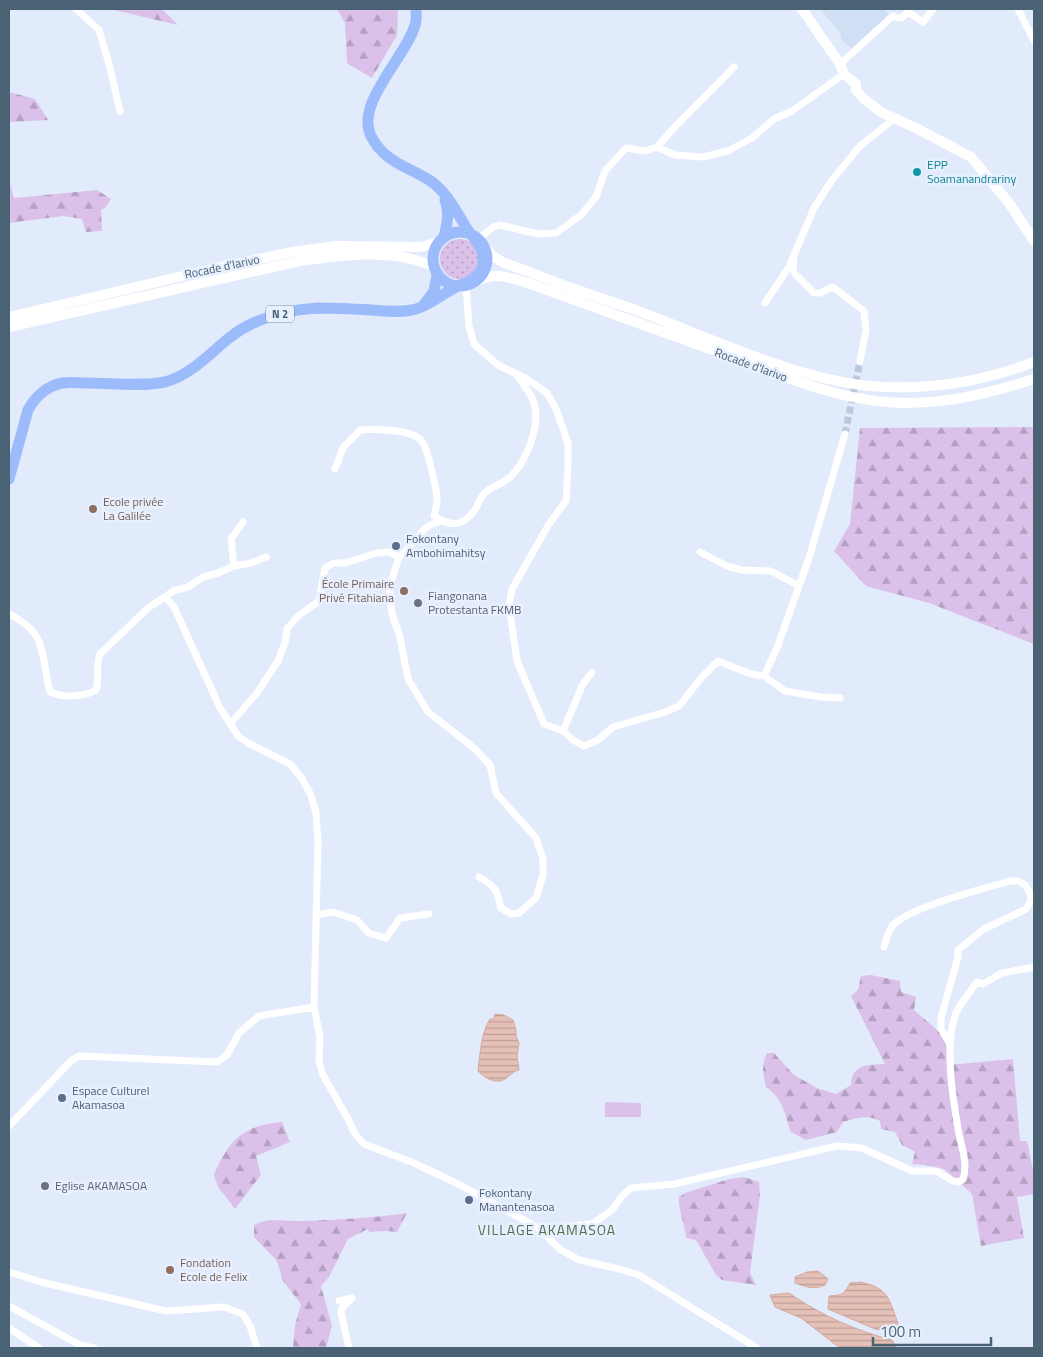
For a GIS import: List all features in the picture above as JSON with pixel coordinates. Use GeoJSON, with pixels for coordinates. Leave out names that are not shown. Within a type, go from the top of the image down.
{"type":"FeatureCollection","features":[{"type":"Feature","properties":{"kind":"main road","name":"N 2"},"geometry":{"type":"LineString","coordinates":[[9,479],[28,410],[33,400],[46,390],[61,383],[135,384],[164,382],[179,377],[231,336],[266,317],[318,308],[400,311],[423,306],[476,278],[483,263],[482,250],[478,240],[437,186],[394,162],[384,154],[373,139],[368,123],[370,107],[402,53],[416,24],[416,9]]}},
{"type":"Feature","properties":{"kind":"main road"},"geometry":{"type":"LineString","coordinates":[[802,9],[840,64],[844,74],[856,84],[856,90],[864,99],[881,112],[971,158],[1009,203],[1034,241]]}},
{"type":"Feature","properties":{"kind":"main road"},"geometry":{"type":"LineString","coordinates":[[423,306],[434,291],[435,270],[433,253],[448,220],[448,207],[444,196]]}},
{"type":"Feature","properties":{"kind":"main road"},"geometry":{"type":"LineString","coordinates":[[441,239],[452,233],[461,232],[478,240],[487,259],[487,265],[477,281]]}},
{"type":"Feature","properties":{"kind":"main road","name":"Rocade d'Iarivo"},"geometry":{"type":"LineString","coordinates":[[9,317],[292,252],[336,246],[421,247],[441,239]]}},
{"type":"Feature","properties":{"kind":"main road","name":"Rocade d'Iarivo"},"geometry":{"type":"LineString","coordinates":[[478,240],[493,256],[502,262],[656,317],[775,363],[848,383],[886,387],[926,386],[990,376],[1034,362]]}},
{"type":"Feature","properties":{"kind":"main road","name":"Rocade d'Iarivo"},"geometry":{"type":"LineString","coordinates":[[9,327],[300,261],[337,256],[372,255],[417,259],[435,270]]}},
{"type":"Feature","properties":{"kind":"main road"},"geometry":{"type":"LineString","coordinates":[[435,270],[443,280],[462,286]]}},
{"type":"Feature","properties":{"kind":"main road","name":"Rocade d'Iarivo"},"geometry":{"type":"LineString","coordinates":[[477,281],[488,276],[500,275],[525,282],[785,377],[830,392],[878,401],[921,402],[968,397],[1034,379]]}},
{"type":"Feature","properties":{"kind":"main road","name":"N 2"},"geometry":{"type":"LineString","coordinates":[[462,286],[477,281]]}},
{"type":"Feature","properties":{"kind":"street"},"geometry":{"type":"LineString","coordinates":[[76,9],[99,30],[120,111]]}},
{"type":"Feature","properties":{"kind":"street"},"geometry":{"type":"LineString","coordinates":[[840,64],[893,16],[902,19],[908,12],[923,22],[933,9]]}},
{"type":"Feature","properties":{"kind":"street"},"geometry":{"type":"LineString","coordinates":[[1018,9],[1034,41]]}},
{"type":"Feature","properties":{"kind":"street"},"geometry":{"type":"LineString","coordinates":[[1024,22],[1031,25],[1034,24]]}},
{"type":"Feature","properties":{"kind":"street"},"geometry":{"type":"LineString","coordinates":[[478,240],[493,226],[500,225],[538,234],[556,233],[581,215],[596,197],[604,171],[626,148],[645,151],[657,147],[734,67]]}},
{"type":"Feature","properties":{"kind":"street"},"geometry":{"type":"LineString","coordinates":[[657,147],[675,155],[703,156],[728,151],[752,138],[774,119],[792,111],[844,74]]}},
{"type":"Feature","properties":{"kind":"street"},"geometry":{"type":"LineString","coordinates":[[766,303],[789,267],[814,208],[832,180],[860,146],[895,118]]}},
{"type":"Feature","properties":{"kind":"street"},"geometry":{"type":"LineString","coordinates":[[795,253],[794,273],[814,293],[820,293],[833,287],[864,311],[866,330],[860,361]]}},
{"type":"Feature","properties":{"kind":"street"},"geometry":{"type":"LineString","coordinates":[[462,286],[474,344],[498,365],[546,393],[556,409],[568,443],[566,501],[550,524],[512,589],[508,606],[517,661],[544,724],[563,731],[573,740],[584,746],[598,740],[613,727],[679,706],[701,678],[718,661],[751,674],[764,676],[785,691],[840,698]]}},
{"type":"Feature","properties":{"kind":"street"},"geometry":{"type":"LineString","coordinates":[[335,469],[343,448],[360,430],[382,428],[413,435],[423,442],[437,498],[434,516],[442,521],[455,524],[467,519],[485,492],[510,477],[524,457],[535,428],[536,414],[532,399],[516,374]]}},
{"type":"Feature","properties":{"kind":"street"},"geometry":{"type":"LineString","coordinates":[[764,676],[777,648],[820,525],[845,434]]}},
{"type":"Feature","properties":{"kind":"street"},"geometry":{"type":"LineString","coordinates":[[442,521],[428,526],[408,550],[398,557],[389,588],[392,614],[400,637],[408,679],[428,712],[474,748],[490,765],[496,793],[536,838],[543,859],[543,875],[536,898],[519,913],[511,914],[501,908],[499,896],[493,886],[478,877]]}},
{"type":"Feature","properties":{"kind":"street"},"geometry":{"type":"LineString","coordinates":[[234,566],[231,539],[243,522]]}},
{"type":"Feature","properties":{"kind":"street"},"geometry":{"type":"LineString","coordinates":[[230,724],[256,693],[278,661],[285,643],[287,629],[298,616],[319,601],[325,568],[334,563],[344,563],[378,553],[389,552],[398,557]]}},
{"type":"Feature","properties":{"kind":"street"},"geometry":{"type":"LineString","coordinates":[[700,552],[727,566],[742,570],[771,571],[799,586]]}},
{"type":"Feature","properties":{"kind":"street"},"geometry":{"type":"LineString","coordinates":[[9,614],[24,622],[38,639],[50,692],[58,695],[88,695],[96,690],[99,681],[97,661],[100,654],[149,607],[173,591],[188,587],[203,577],[266,557]]}},
{"type":"Feature","properties":{"kind":"street"},"geometry":{"type":"LineString","coordinates":[[165,597],[174,607],[220,708],[238,736],[248,744],[290,764],[301,777],[311,795],[316,813],[318,879],[314,1007],[320,1037],[319,1060],[322,1073],[355,1134],[364,1144],[414,1163],[460,1185],[537,1227],[561,1250],[579,1260],[639,1275],[757,1348]]}},
{"type":"Feature","properties":{"kind":"street"},"geometry":{"type":"LineString","coordinates":[[563,731],[583,684],[592,672]]}},
{"type":"Feature","properties":{"kind":"street"},"geometry":{"type":"LineString","coordinates":[[884,946],[889,930],[894,924],[921,909],[1010,881],[1018,881],[1026,885],[1031,901],[1026,909],[984,929],[958,950],[958,957],[940,1018],[941,1029],[950,1044]]}},
{"type":"Feature","properties":{"kind":"street"},"geometry":{"type":"LineString","coordinates":[[316,915],[333,912],[357,920],[369,933],[386,938],[400,918],[429,914]]}},
{"type":"Feature","properties":{"kind":"street"},"geometry":{"type":"LineString","coordinates":[[537,1227],[592,1224],[612,1210],[622,1196],[631,1188],[674,1184],[837,1146],[862,1148],[912,1171],[936,1171],[959,1182],[963,1180],[966,1167],[954,1103],[950,1044],[953,1023],[958,1009],[978,982],[983,984],[1002,973],[1034,967]]}},
{"type":"Feature","properties":{"kind":"street"},"geometry":{"type":"LineString","coordinates":[[9,1126],[70,1061],[79,1056],[217,1062],[227,1055],[239,1033],[259,1016],[314,1007]]}},
{"type":"Feature","properties":{"kind":"street"},"geometry":{"type":"LineString","coordinates":[[9,1272],[40,1282],[166,1311],[224,1306],[243,1314],[250,1326],[258,1348]]}},
{"type":"Feature","properties":{"kind":"street"},"geometry":{"type":"LineString","coordinates":[[338,1301],[352,1298],[342,1308],[341,1313],[348,1348]]}},
{"type":"Feature","properties":{"kind":"street"},"geometry":{"type":"LineString","coordinates":[[9,1306],[80,1345],[94,1348]]}},
{"type":"Feature","properties":{"kind":"street"},"geometry":{"type":"LineString","coordinates":[[9,1328],[39,1348]]}},
{"type":"Feature","properties":{"kind":"shaded area"},"geometry":{"type":"Polygon","coordinates":[[[820,9],[882,9],[889,14],[852,48],[842,41],[840,32],[820,9]]]}},
{"type":"Feature","properties":{"kind":"shaded area"},"geometry":{"type":"Polygon","coordinates":[[[495,1014],[504,1015],[513,1020],[519,1043],[517,1056],[519,1070],[501,1081],[487,1078],[478,1071],[481,1044],[487,1025],[490,1019],[494,1019],[495,1014]]]}},
{"type":"Feature","properties":{"kind":"shaded area"},"geometry":{"type":"Polygon","coordinates":[[[818,1271],[828,1279],[825,1285],[814,1288],[795,1283],[795,1277],[807,1272],[818,1271]]]}},
{"type":"Feature","properties":{"kind":"shaded area"},"geometry":{"type":"Polygon","coordinates":[[[860,1282],[877,1288],[887,1296],[899,1326],[895,1332],[875,1329],[828,1309],[829,1296],[842,1294],[850,1283],[860,1282]]]}},
{"type":"Feature","properties":{"kind":"shaded area"},"geometry":{"type":"Polygon","coordinates":[[[789,1293],[838,1321],[864,1332],[892,1340],[897,1348],[840,1348],[801,1318],[775,1307],[770,1295],[789,1293]]]}},
{"type":"Feature","properties":{"kind":"green space"},"geometry":{"type":"Polygon","coordinates":[[[110,9],[162,9],[178,25],[110,9]]]}},
{"type":"Feature","properties":{"kind":"green space"},"geometry":{"type":"Polygon","coordinates":[[[337,9],[398,9],[397,35],[372,78],[347,63],[345,23],[337,9]]]}},
{"type":"Feature","properties":{"kind":"green space"},"geometry":{"type":"Polygon","coordinates":[[[9,92],[35,99],[48,120],[9,122],[9,92]]]}},
{"type":"Feature","properties":{"kind":"green space"},"geometry":{"type":"Polygon","coordinates":[[[9,180],[14,198],[97,190],[111,199],[105,208],[101,210],[102,231],[86,232],[82,219],[63,216],[9,223],[9,180]]]}},
{"type":"Feature","properties":{"kind":"green space"},"geometry":{"type":"Polygon","coordinates":[[[460,239],[474,245],[480,259],[474,273],[460,279],[446,273],[440,259],[446,245],[460,239]]]}},
{"type":"Feature","properties":{"kind":"green space"},"geometry":{"type":"Polygon","coordinates":[[[1034,427],[1034,644],[929,603],[866,586],[834,551],[850,524],[860,428],[1034,427]]]}},
{"type":"Feature","properties":{"kind":"green space"},"geometry":{"type":"Polygon","coordinates":[[[871,975],[900,981],[901,992],[916,997],[914,1010],[942,1034],[946,1045],[948,1065],[1013,1059],[1020,1141],[1027,1141],[1034,1174],[1034,1194],[1017,1197],[1024,1238],[981,1246],[972,1194],[944,1169],[912,1164],[915,1152],[902,1145],[895,1132],[881,1129],[880,1121],[866,1117],[852,1119],[843,1122],[837,1132],[806,1140],[791,1132],[780,1102],[766,1087],[763,1070],[767,1053],[774,1053],[794,1075],[817,1088],[836,1094],[851,1085],[852,1078],[857,1069],[885,1064],[851,996],[858,990],[861,976],[871,975]]]}},
{"type":"Feature","properties":{"kind":"green space"},"geometry":{"type":"Polygon","coordinates":[[[605,1102],[641,1103],[641,1117],[605,1117],[605,1102]]]}},
{"type":"Feature","properties":{"kind":"green space"},"geometry":{"type":"Polygon","coordinates":[[[282,1122],[290,1142],[256,1156],[261,1175],[235,1209],[218,1187],[214,1175],[219,1163],[231,1144],[247,1131],[268,1124],[282,1122]]]}},
{"type":"Feature","properties":{"kind":"green space"},"geometry":{"type":"Polygon","coordinates":[[[744,1177],[759,1182],[760,1195],[750,1273],[756,1285],[722,1280],[716,1275],[696,1240],[686,1238],[680,1207],[679,1197],[685,1193],[729,1179],[744,1177]]]}},
{"type":"Feature","properties":{"kind":"green space"},"geometry":{"type":"Polygon","coordinates":[[[407,1213],[397,1232],[369,1232],[368,1229],[348,1239],[329,1277],[321,1286],[332,1326],[326,1348],[293,1348],[295,1325],[301,1304],[283,1281],[277,1261],[254,1237],[254,1225],[272,1220],[342,1219],[407,1213]]]}},
{"type":"Feature","properties":{"kind":"tunnel"},"geometry":{"type":"LineString","coordinates":[[845,434],[860,361]]}},
{"type":"Feature","properties":{"kind":"place","name":"EPP Soamanandrariny"},"geometry":{"type":"Point","coordinates":[917,172]}},
{"type":"Feature","properties":{"kind":"place","name":"Ecole privée La Galilée"},"geometry":{"type":"Point","coordinates":[93,509]}},
{"type":"Feature","properties":{"kind":"place","name":"Fokontany Ambohimahitsy"},"geometry":{"type":"Point","coordinates":[396,546]}},
{"type":"Feature","properties":{"kind":"place","name":"École Primaire Privé Fitahiana"},"geometry":{"type":"Point","coordinates":[404,591]}},
{"type":"Feature","properties":{"kind":"place","name":"Fiangonana Protestanta FKMB"},"geometry":{"type":"Point","coordinates":[418,603]}},
{"type":"Feature","properties":{"kind":"place","name":"Espace Culturel Akamasoa"},"geometry":{"type":"Point","coordinates":[62,1098]}},
{"type":"Feature","properties":{"kind":"place","name":"Eglise AKAMASOA"},"geometry":{"type":"Point","coordinates":[45,1186]}},
{"type":"Feature","properties":{"kind":"place","name":"Fokontany Manantenasoa"},"geometry":{"type":"Point","coordinates":[469,1200]}},
{"type":"Feature","properties":{"kind":"place","name":"Fondation Ecole de Felix"},"geometry":{"type":"Point","coordinates":[170,1270]}},
{"type":"Feature","properties":{"kind":"district","name":"VILLAGE AKAMASOA"},"geometry":{"type":"Point","coordinates":[547,1230]}}]}
